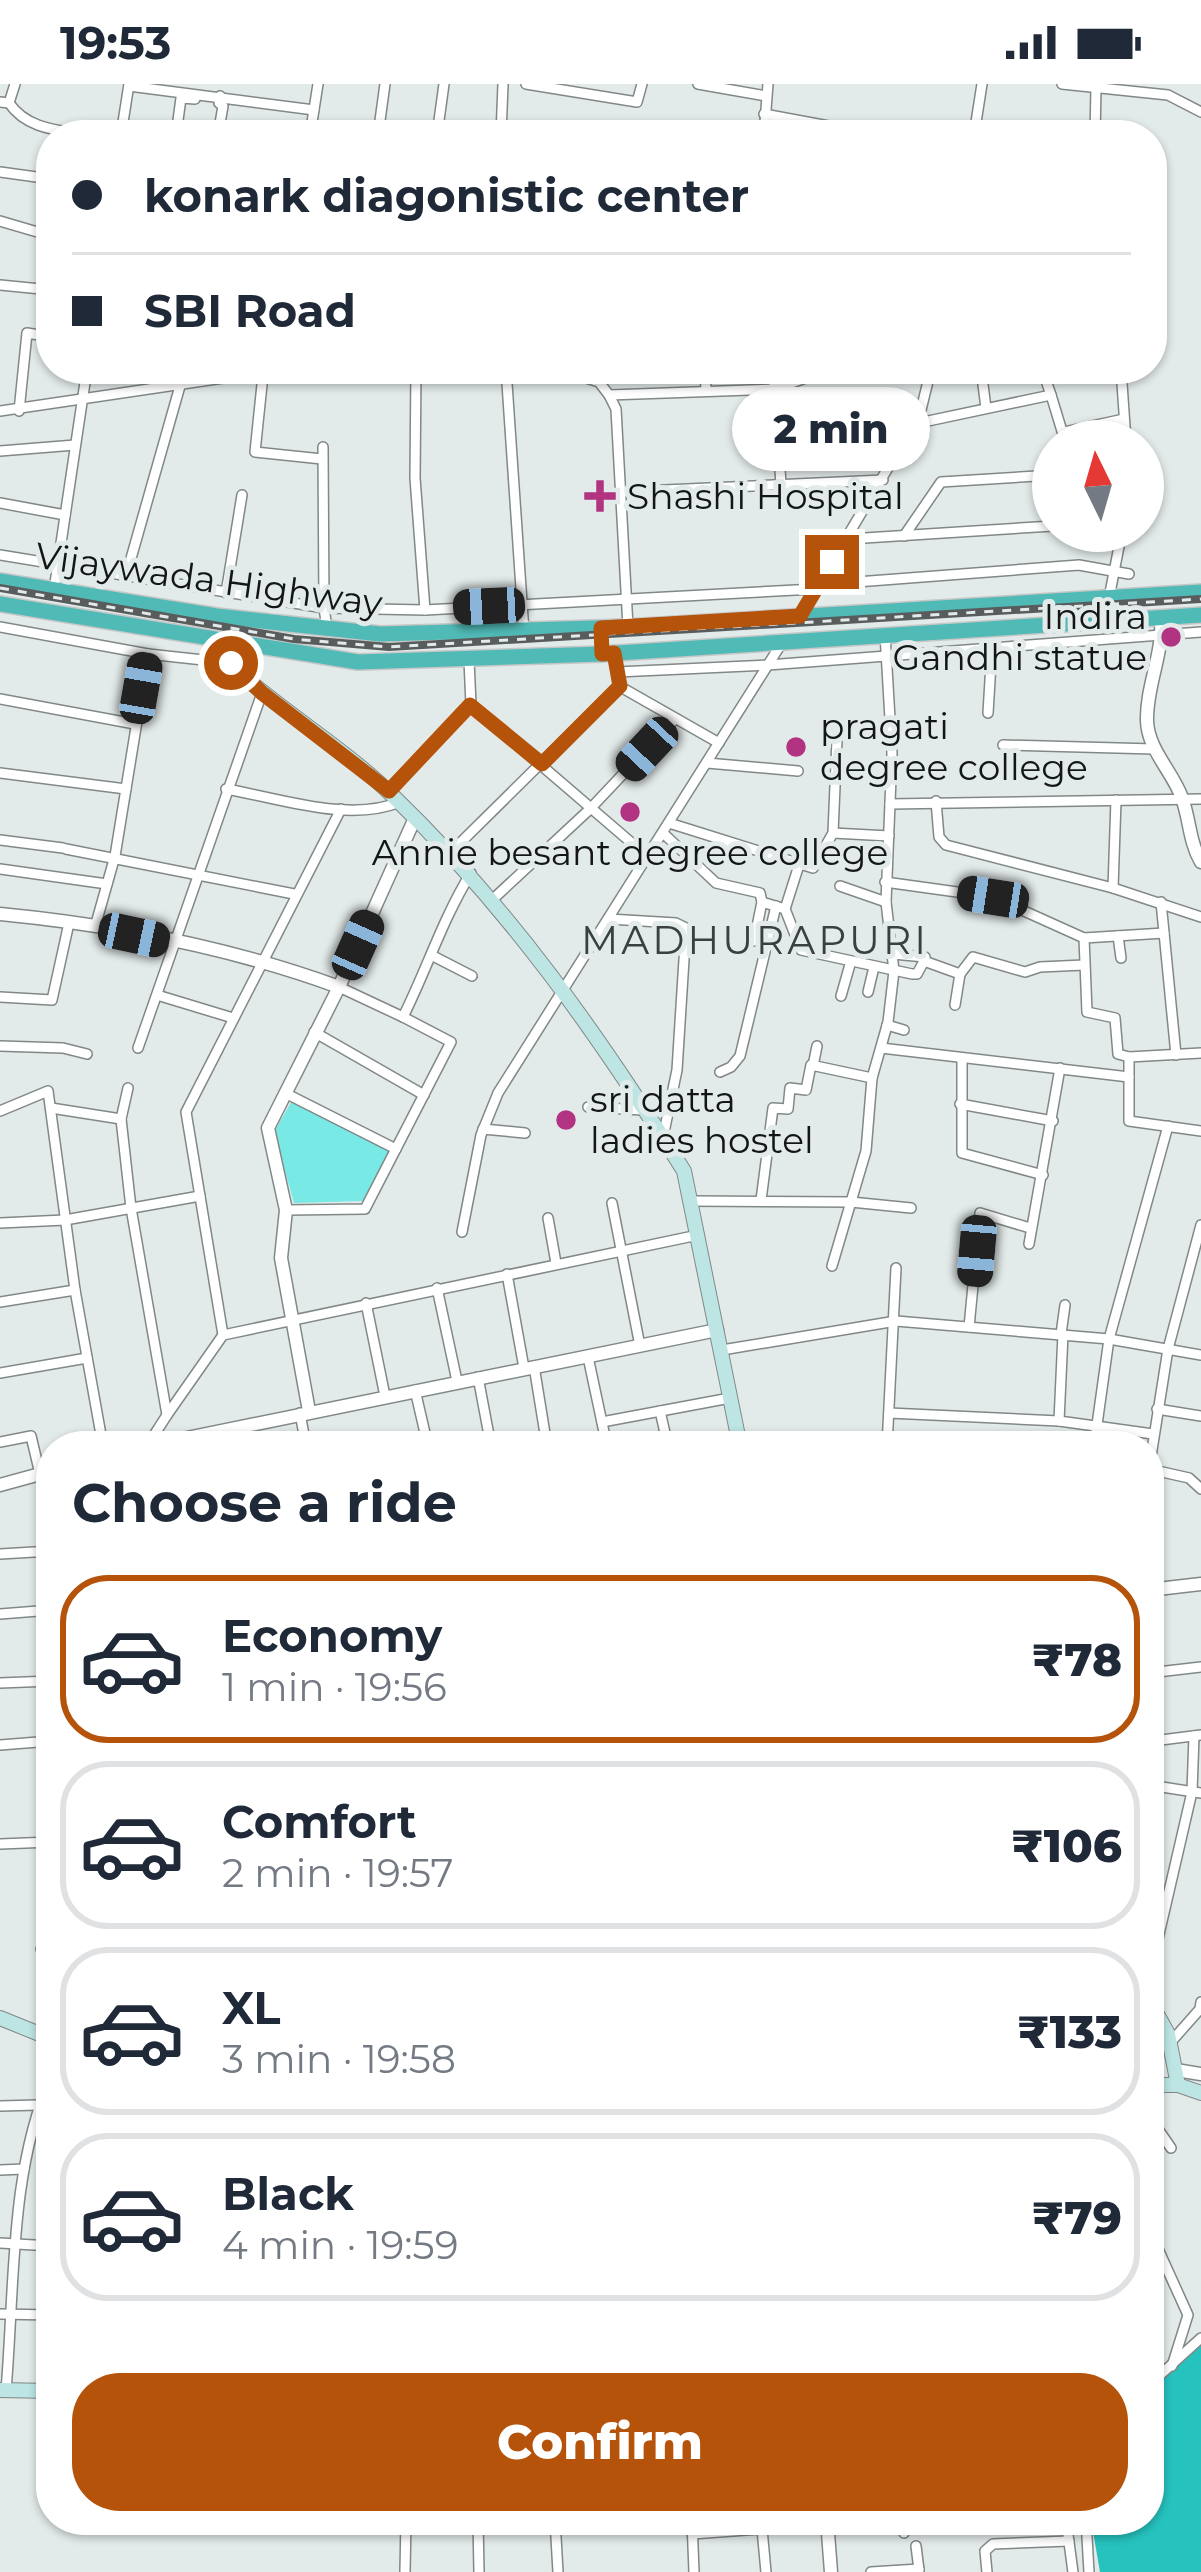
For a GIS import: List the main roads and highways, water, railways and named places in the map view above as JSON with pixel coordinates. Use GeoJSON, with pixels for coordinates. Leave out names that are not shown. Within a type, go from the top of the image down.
{"type":"FeatureCollection","features":[{"type":"Feature","properties":{"kind":"highway","name":"Vijaywada Highway"},"geometry":{"type":"LineString","coordinates":[[0,581],[380,634],[628,627],[1201,592]]}},
{"type":"Feature","properties":{"kind":"highway","name":"Vijaywada Highway"},"geometry":{"type":"LineString","coordinates":[[0,604],[358,662],[608,654],[885,634],[1162,626],[1201,615]]}},
{"type":"Feature","properties":{"kind":"highway"},"geometry":{"type":"LineString","coordinates":[[601,628],[608,654]]}},
{"type":"Feature","properties":{"kind":"highway"},"geometry":{"type":"LineString","coordinates":[[380,634],[380,661]]}},
{"type":"Feature","properties":{"kind":"main road"},"geometry":{"type":"LineString","coordinates":[[221,641],[231,663],[262,693],[394,797],[471,873],[565,989],[663,1137],[684,1171],[737,1431]]}},
{"type":"Feature","properties":{"kind":"main road"},"geometry":{"type":"LineString","coordinates":[[0,2018],[36,2033]]}},
{"type":"Feature","properties":{"kind":"main road"},"geometry":{"type":"LineString","coordinates":[[1164,2031],[1177,2078]]}},
{"type":"Feature","properties":{"kind":"main road"},"geometry":{"type":"LineString","coordinates":[[1164,2081],[1177,2078],[1201,2093]]}},
{"type":"Feature","properties":{"kind":"main road"},"geometry":{"type":"LineString","coordinates":[[3,2390],[36,2391]]}},
{"type":"Feature","properties":{"kind":"railway"},"geometry":{"type":"LineString","coordinates":[[0,588],[294,639],[389,647],[1201,599]]}},
{"type":"Feature","properties":{"kind":"place","name":"Shashi Hospital"},"geometry":{"type":"Point","coordinates":[600,496]}},
{"type":"Feature","properties":{"kind":"place","name":"Indira Gandhi statue"},"geometry":{"type":"Point","coordinates":[1171,637]}},
{"type":"Feature","properties":{"kind":"place","name":"pragati degree college"},"geometry":{"type":"Point","coordinates":[796,747]}},
{"type":"Feature","properties":{"kind":"place","name":"Annie besant degree college"},"geometry":{"type":"Point","coordinates":[630,812]}},
{"type":"Feature","properties":{"kind":"place","name":"sri datta ladies hostel"},"geometry":{"type":"Point","coordinates":[566,1120]}},
{"type":"Feature","properties":{"kind":"district","name":"MADHURAPURI"},"geometry":{"type":"Point","coordinates":[755,940]}}]}
